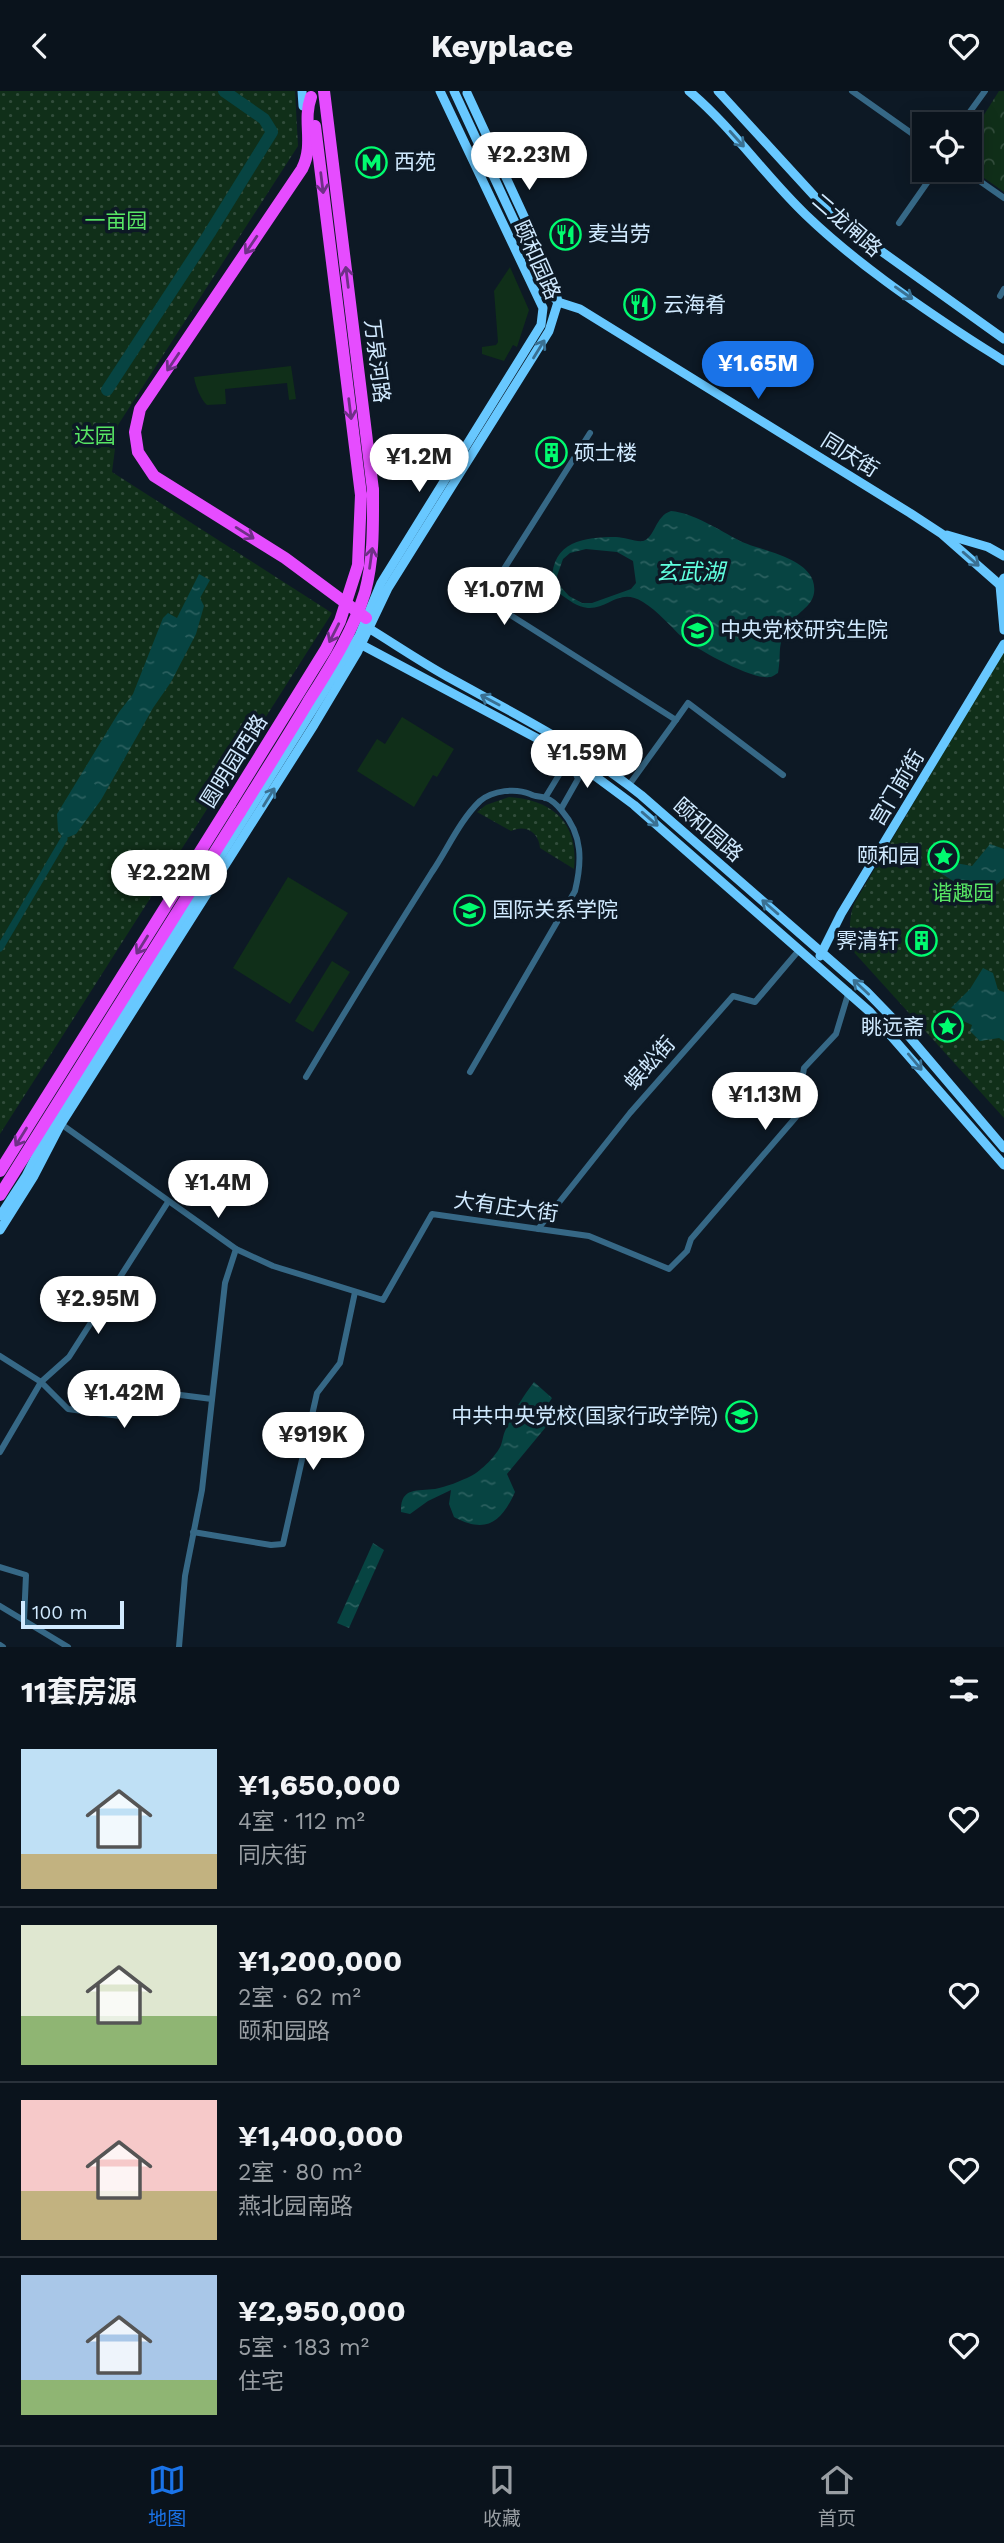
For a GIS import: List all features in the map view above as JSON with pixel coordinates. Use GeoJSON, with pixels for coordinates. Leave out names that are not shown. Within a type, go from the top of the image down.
{"type":"FeatureCollection","features":[{"type":"Feature","properties":{"kind":"highway","name":"万泉河路"},"geometry":{"type":"LineString","coordinates":[[235,808],[337,656],[353,626],[364,593],[373,545],[373,490],[324,91]]}},
{"type":"Feature","properties":{"kind":"highway","name":"万泉河路"},"geometry":{"type":"LineString","coordinates":[[307,96],[361,495]]}},
{"type":"Feature","properties":{"kind":"highway"},"geometry":{"type":"LineString","coordinates":[[307,96],[309,155],[302,169],[140,409],[135,432],[138,452],[154,476],[285,558],[368,624]]}},
{"type":"Feature","properties":{"kind":"highway","name":"圆明园西路"},"geometry":{"type":"LineString","coordinates":[[0,1195],[235,808],[326,649],[340,621],[358,565],[361,495]]}},
{"type":"Feature","properties":{"kind":"highway","name":"圆明园西路"},"geometry":{"type":"LineString","coordinates":[[0,1171],[235,808]]}},
{"type":"Feature","properties":{"kind":"main road","name":"颐和园路"},"geometry":{"type":"LineString","coordinates":[[368,624],[381,583],[541,325],[544,308],[440,91]]}},
{"type":"Feature","properties":{"kind":"main road","name":"颐和园路"},"geometry":{"type":"LineString","coordinates":[[454,91],[544,285],[558,302]]}},
{"type":"Feature","properties":{"kind":"main road","name":"二龙闸路"},"geometry":{"type":"LineString","coordinates":[[689,91],[719,119],[806,214],[839,244],[938,317],[1004,361]]}},
{"type":"Feature","properties":{"kind":"main road","name":"二龙闸路"},"geometry":{"type":"LineString","coordinates":[[718,91],[830,212],[1004,339]]}},
{"type":"Feature","properties":{"kind":"main road","name":"颐和园路"},"geometry":{"type":"LineString","coordinates":[[368,624],[549,331],[558,302],[553,279],[468,92]]}},
{"type":"Feature","properties":{"kind":"main road"},"geometry":{"type":"LineString","coordinates":[[460,103],[468,92]]}},
{"type":"Feature","properties":{"kind":"main road"},"geometry":{"type":"LineString","coordinates":[[544,308],[558,302]]}},
{"type":"Feature","properties":{"kind":"main road","name":"同庆街"},"geometry":{"type":"LineString","coordinates":[[558,302],[580,309],[942,534]]}},
{"type":"Feature","properties":{"kind":"main road"},"geometry":{"type":"LineString","coordinates":[[942,534],[988,547],[1004,556]]}},
{"type":"Feature","properties":{"kind":"main road"},"geometry":{"type":"LineString","coordinates":[[942,534],[1002,581],[1004,630]]}},
{"type":"Feature","properties":{"kind":"main road","name":"颐和园路"},"geometry":{"type":"LineString","coordinates":[[368,624],[445,675],[552,733],[629,785],[867,992],[901,1027],[1004,1148]]}},
{"type":"Feature","properties":{"kind":"main road"},"geometry":{"type":"LineString","coordinates":[[0,1230],[61,1124],[362,645],[368,624]]}},
{"type":"Feature","properties":{"kind":"main road","name":"圆明园西路"},"geometry":{"type":"LineString","coordinates":[[0,1216],[26,1176],[50,1128],[368,624]]}},
{"type":"Feature","properties":{"kind":"main road","name":"宫门前街"},"geometry":{"type":"LineString","coordinates":[[815,962],[841,914],[1004,644]]}},
{"type":"Feature","properties":{"kind":"main road","name":"颐和园路"},"geometry":{"type":"LineString","coordinates":[[362,645],[528,733],[634,805],[849,991],[892,1035],[1004,1165]]}},
{"type":"Feature","properties":{"kind":"street"},"geometry":{"type":"LineString","coordinates":[[970,112],[985,91]]}},
{"type":"Feature","properties":{"kind":"street"},"geometry":{"type":"LineString","coordinates":[[857,92],[912,133]]}},
{"type":"Feature","properties":{"kind":"street"},"geometry":{"type":"LineString","coordinates":[[899,223],[928,182]]}},
{"type":"Feature","properties":{"kind":"street"},"geometry":{"type":"LineString","coordinates":[[981,182],[1004,198]]}},
{"type":"Feature","properties":{"kind":"street"},"geometry":{"type":"LineString","coordinates":[[590,433],[485,599],[676,720]]}},
{"type":"Feature","properties":{"kind":"street"},"geometry":{"type":"LineString","coordinates":[[629,785],[688,703],[783,775]]}},
{"type":"Feature","properties":{"kind":"street"},"geometry":{"type":"LineString","coordinates":[[545,798],[562,769],[575,765],[578,779],[561,809]]}},
{"type":"Feature","properties":{"kind":"street"},"geometry":{"type":"LineString","coordinates":[[306,1077],[378,956],[463,824],[481,800],[496,793],[519,790],[545,798],[561,809],[576,832],[580,847],[575,891],[470,1072]]}},
{"type":"Feature","properties":{"kind":"street","name":"蜈蚣街"},"geometry":{"type":"LineString","coordinates":[[538,1229],[630,1113],[733,996],[755,1002],[800,949]]}},
{"type":"Feature","properties":{"kind":"street","name":"大有庄大街"},"geometry":{"type":"LineString","coordinates":[[355,1292],[383,1300],[432,1214],[589,1236],[668,1269],[687,1251],[691,1239],[796,1117],[804,1068],[836,1034],[849,991]]}},
{"type":"Feature","properties":{"kind":"street"},"geometry":{"type":"LineString","coordinates":[[61,1124],[236,1248],[273,1266],[355,1292],[340,1363],[317,1393],[284,1543],[271,1545],[193,1532]]}},
{"type":"Feature","properties":{"kind":"street"},"geometry":{"type":"LineString","coordinates":[[0,1452],[41,1382],[69,1357],[168,1202]]}},
{"type":"Feature","properties":{"kind":"street"},"geometry":{"type":"LineString","coordinates":[[179,1647],[185,1576],[202,1490],[225,1283],[236,1248]]}},
{"type":"Feature","properties":{"kind":"street"},"geometry":{"type":"LineString","coordinates":[[0,1356],[41,1382],[68,1409],[127,1417],[133,1389],[212,1399]]}},
{"type":"Feature","properties":{"kind":"street"},"geometry":{"type":"LineString","coordinates":[[0,1567],[26,1574],[24,1620]]}},
{"type":"Feature","properties":{"kind":"street"},"geometry":{"type":"LineString","coordinates":[[0,1606],[68,1647]]}},
{"type":"Feature","properties":{"kind":"green space"},"geometry":{"type":"Polygon","coordinates":[[[0,91],[295,91],[298,146],[118,425],[112,472],[332,613],[0,1134],[0,91]]]}},
{"type":"Feature","properties":{"kind":"green space"},"geometry":{"type":"Polygon","coordinates":[[[999,91],[1004,91],[1004,192],[982,176],[982,118],[999,91]]]}},
{"type":"Feature","properties":{"kind":"green space"},"geometry":{"type":"Polygon","coordinates":[[[510,267],[529,310],[517,347],[513,345],[504,361],[482,354],[482,347],[496,345],[498,342],[494,291],[510,267]]]}},
{"type":"Feature","properties":{"kind":"green space"},"geometry":{"type":"Polygon","coordinates":[[[291,366],[296,399],[289,400],[287,383],[225,389],[226,404],[207,405],[194,377],[291,366]]]}},
{"type":"Feature","properties":{"kind":"green space","name":"颐和园"},"geometry":{"type":"Polygon","coordinates":[[[1004,650],[1004,1118],[851,949],[850,931],[855,902],[1004,650]]]}},
{"type":"Feature","properties":{"kind":"green space"},"geometry":{"type":"Polygon","coordinates":[[[402,717],[454,749],[437,777],[433,775],[414,807],[357,771],[377,739],[385,744],[402,717]]]}},
{"type":"Feature","properties":{"kind":"green space"},"geometry":{"type":"Polygon","coordinates":[[[509,797],[538,803],[560,817],[572,839],[574,869],[540,848],[537,838],[530,831],[521,828],[511,831],[477,812],[486,805],[509,797]]]}},
{"type":"Feature","properties":{"kind":"green space"},"geometry":{"type":"Polygon","coordinates":[[[288,877],[348,913],[290,1004],[233,968],[288,877]]]}},
{"type":"Feature","properties":{"kind":"green space"},"geometry":{"type":"Polygon","coordinates":[[[332,961],[350,972],[313,1032],[295,1021],[332,961]]]}},
{"type":"Feature","properties":{"kind":"water","name":"玄武湖"},"geometry":{"type":"Polygon","coordinates":[[[671,511],[680,512],[697,518],[740,541],[786,558],[807,572],[813,581],[813,598],[784,633],[778,673],[761,677],[711,656],[683,638],[654,610],[635,598],[621,598],[588,608],[573,603],[554,588],[553,568],[558,557],[572,544],[604,537],[643,541],[671,511]],[[586,549],[570,553],[563,559],[557,576],[559,585],[569,596],[582,603],[592,603],[631,589],[636,583],[633,561],[617,552],[586,549]]]}},
{"type":"Feature","properties":{"kind":"water"},"geometry":{"type":"Polygon","coordinates":[[[199,574],[210,580],[200,598],[204,606],[196,634],[171,682],[153,708],[101,800],[76,834],[64,839],[58,831],[57,814],[119,712],[133,694],[163,618],[168,613],[177,618],[199,574]]]}},
{"type":"Feature","properties":{"kind":"water"},"geometry":{"type":"Polygon","coordinates":[[[990,844],[1004,849],[1004,878],[988,892],[974,894],[934,869],[939,860],[972,866],[990,844]]]}},
{"type":"Feature","properties":{"kind":"water"},"geometry":{"type":"Polygon","coordinates":[[[983,968],[993,973],[998,990],[1004,992],[1004,1041],[999,1038],[980,1041],[970,1031],[972,1025],[953,1020],[949,1016],[955,1009],[951,1008],[970,989],[983,968]]]}},
{"type":"Feature","properties":{"kind":"water"},"geometry":{"type":"Polygon","coordinates":[[[534,1382],[552,1398],[542,1413],[550,1422],[507,1474],[515,1492],[498,1518],[491,1523],[475,1525],[454,1517],[449,1504],[451,1490],[428,1501],[410,1514],[401,1512],[403,1498],[407,1494],[458,1482],[475,1474],[488,1462],[499,1449],[512,1417],[534,1382]]]}},
{"type":"Feature","properties":{"kind":"water"},"geometry":{"type":"Polygon","coordinates":[[[373,1543],[384,1550],[349,1628],[337,1623],[373,1543]]]}},
{"type":"Feature","properties":{"kind":"waterway"},"geometry":{"type":"LineString","coordinates":[[107,390],[272,132],[264,119],[224,91]]}},
{"type":"Feature","properties":{"kind":"waterway"},"geometry":{"type":"LineString","coordinates":[[0,948],[64,839]]}},
{"type":"Feature","properties":{"kind":"place","name":"西苑"},"geometry":{"type":"Point","coordinates":[371,162]}},
{"type":"Feature","properties":{"kind":"place","name":"麦当劳"},"geometry":{"type":"Point","coordinates":[565,234]}},
{"type":"Feature","properties":{"kind":"place","name":"云海肴"},"geometry":{"type":"Point","coordinates":[640,305]}},
{"type":"Feature","properties":{"kind":"place","name":"硕士楼"},"geometry":{"type":"Point","coordinates":[551,453]}},
{"type":"Feature","properties":{"kind":"place","name":"中央党校研究生院"},"geometry":{"type":"Point","coordinates":[697,630]}},
{"type":"Feature","properties":{"kind":"place","name":"颐和园"},"geometry":{"type":"Point","coordinates":[943,856]}},
{"type":"Feature","properties":{"kind":"place","name":"国际关系学院"},"geometry":{"type":"Point","coordinates":[469,910]}},
{"type":"Feature","properties":{"kind":"place","name":"霁清轩"},"geometry":{"type":"Point","coordinates":[922,941]}},
{"type":"Feature","properties":{"kind":"place","name":"眺远斋"},"geometry":{"type":"Point","coordinates":[947,1027]}},
{"type":"Feature","properties":{"kind":"place","name":"中共中央党校(国家行政学院)"},"geometry":{"type":"Point","coordinates":[741,1416]}},
{"type":"Feature","properties":{"kind":"park label","name":"一亩园"},"geometry":{"type":"Point","coordinates":[116,221]}},
{"type":"Feature","properties":{"kind":"park label","name":"达园"},"geometry":{"type":"Point","coordinates":[95,436]}},
{"type":"Feature","properties":{"kind":"park label","name":"谐趣园"},"geometry":{"type":"Point","coordinates":[963,893]}}]}
